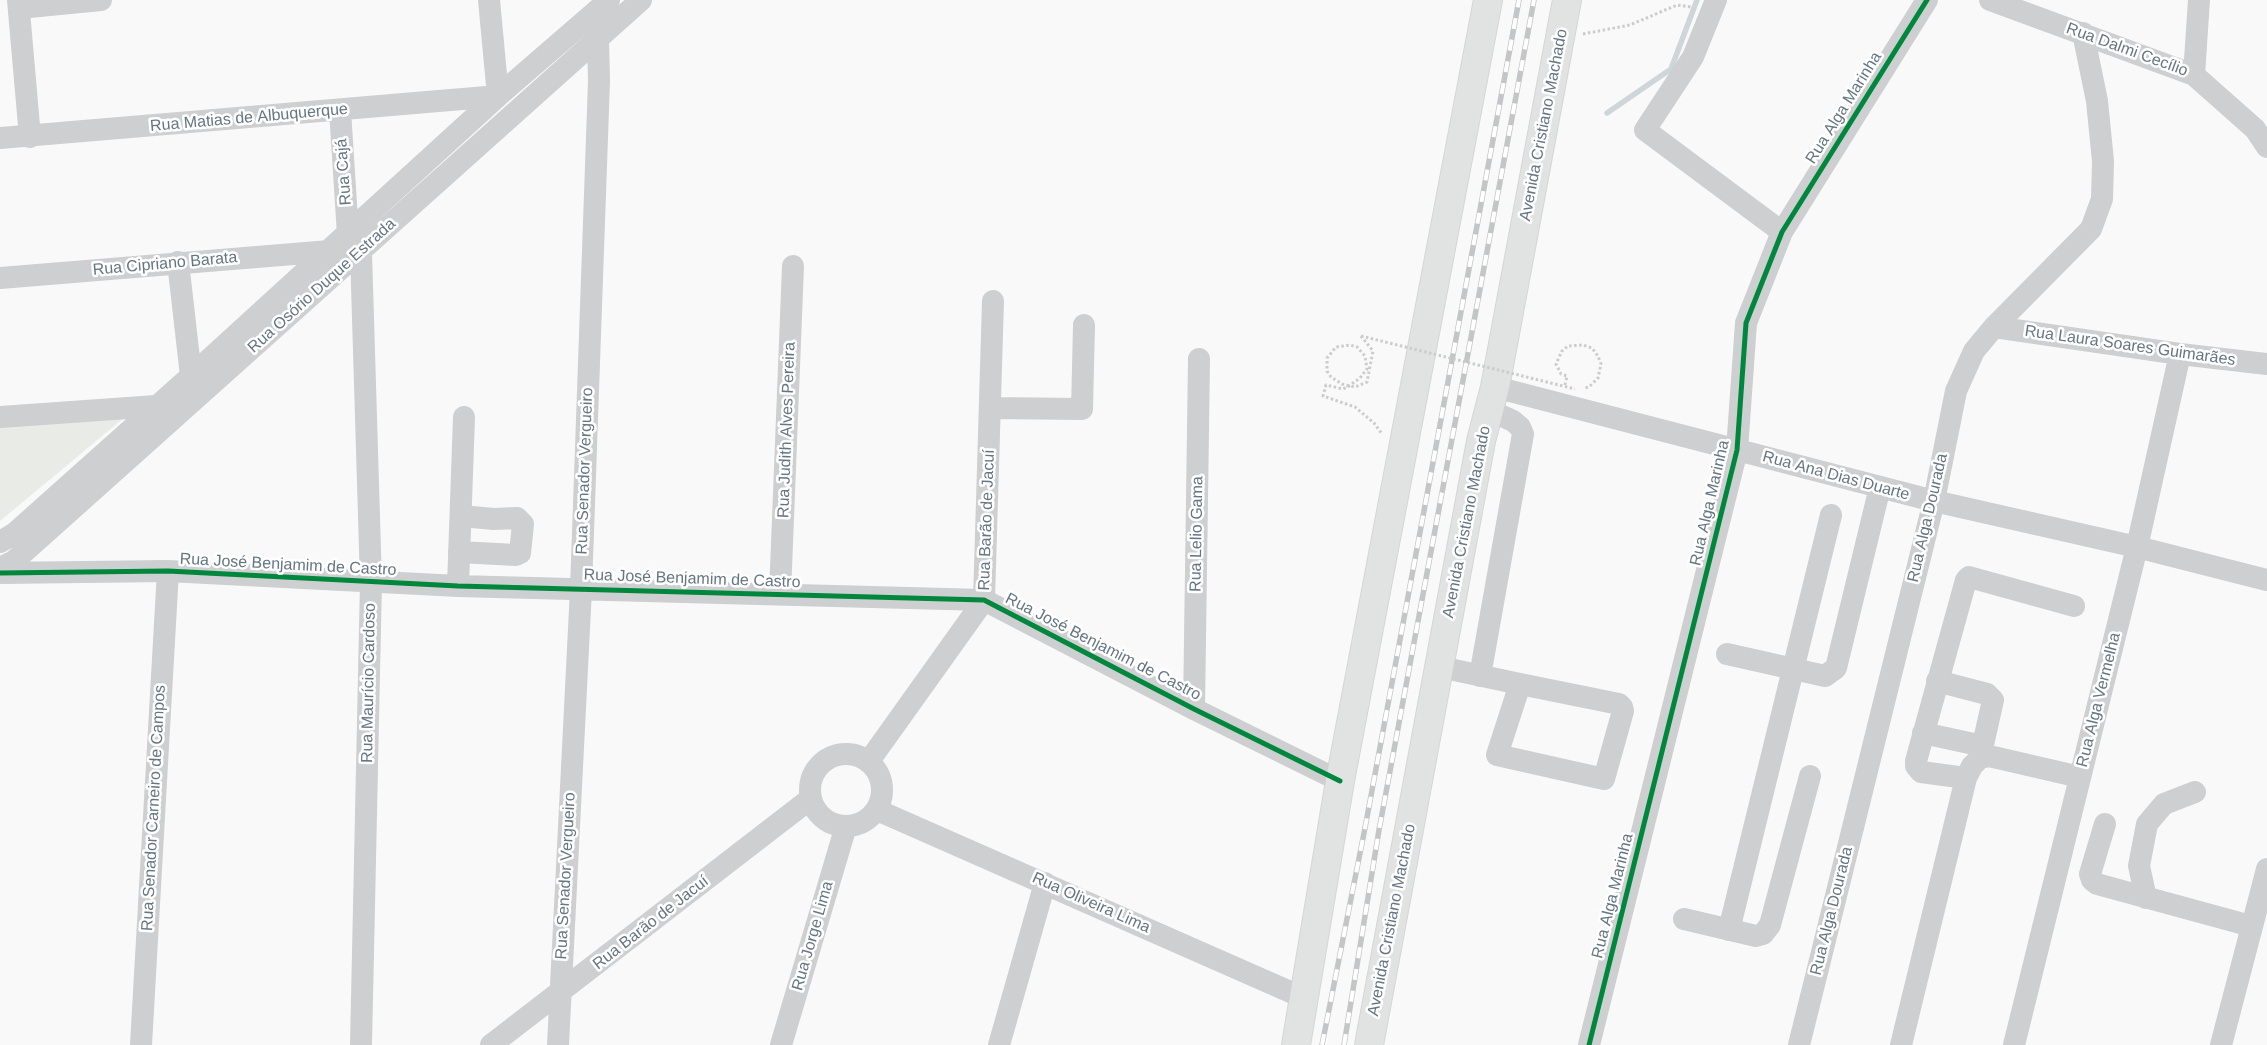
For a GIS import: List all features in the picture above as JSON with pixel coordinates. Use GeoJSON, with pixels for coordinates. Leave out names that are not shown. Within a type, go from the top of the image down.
{"type":"FeatureCollection","features":[{"type":"Feature","properties":{"kind":"highway"},"geometry":{"type":"LineString","coordinates":[[1296,1045],[1340,781],[1488,0]]}},
{"type":"Feature","properties":{"kind":"highway","name":"Avenida Cristiano Machado"},"geometry":{"type":"LineString","coordinates":[[1369,1045],[1479,450],[1492,399],[1567,0]]}},
{"type":"Feature","properties":{"kind":"street"},"geometry":{"type":"LineString","coordinates":[[30,136],[19,4],[101,0]]}},
{"type":"Feature","properties":{"kind":"street"},"geometry":{"type":"LineString","coordinates":[[489,0],[498,96],[514,114]]}},
{"type":"Feature","properties":{"kind":"street","name":"Rua Osório Duque Estrada"},"geometry":{"type":"LineString","coordinates":[[197,384],[346,244],[514,114],[591,31],[609,0]]}},
{"type":"Feature","properties":{"kind":"street","name":"Rua Osório Duque Estrada"},"geometry":{"type":"LineString","coordinates":[[0,568],[14,561],[14,541],[197,384],[346,244],[498,96],[591,31],[641,0]]}},
{"type":"Feature","properties":{"kind":"street","name":"Rua Alga Marinha"},"geometry":{"type":"LineString","coordinates":[[1589,1045],[1737,450],[1746,323],[1782,232],[1927,0]]}},
{"type":"Feature","properties":{"kind":"street","name":"Rua Dalmi Cecílio"},"geometry":{"type":"LineString","coordinates":[[1990,0],[2194,75],[2255,129],[2267,147]]}},
{"type":"Feature","properties":{"kind":"street"},"geometry":{"type":"LineString","coordinates":[[2194,75],[2199,0]]}},
{"type":"Feature","properties":{"kind":"street"},"geometry":{"type":"LineString","coordinates":[[1708,4],[1693,57],[1645,130],[1782,232]]}},
{"type":"Feature","properties":{"kind":"street","name":"Rua Senador Vergueiro"},"geometry":{"type":"LineString","coordinates":[[558,1045],[581,589],[599,81],[591,31]]}},
{"type":"Feature","properties":{"kind":"street","name":"Rua Alga Dourada"},"geometry":{"type":"LineString","coordinates":[[1799,1045],[1934,501],[1956,391],[1974,351],[1994,327],[2091,229],[2102,199],[2103,161],[2097,101],[2083,33]]}},
{"type":"Feature","properties":{"kind":"street","name":"Rua Matias de Albuquerque"},"geometry":{"type":"LineString","coordinates":[[0,138],[498,96]]}},
{"type":"Feature","properties":{"kind":"street","name":"Rua Cajá"},"geometry":{"type":"LineString","coordinates":[[340,110],[346,244]]}},
{"type":"Feature","properties":{"kind":"street","name":"Rua Cipriano Barata"},"geometry":{"type":"LineString","coordinates":[[0,278],[346,244]]}},
{"type":"Feature","properties":{"kind":"street","name":"Rua Maurício Cardoso"},"geometry":{"type":"LineString","coordinates":[[346,244],[371,582],[361,1045]]}},
{"type":"Feature","properties":{"kind":"street"},"geometry":{"type":"LineString","coordinates":[[178,262],[197,384]]}},
{"type":"Feature","properties":{"kind":"street","name":"Rua Judith Alves Pereira"},"geometry":{"type":"LineString","coordinates":[[780,594],[793,266]]}},
{"type":"Feature","properties":{"kind":"street","name":"Rua Barão de Jacuí"},"geometry":{"type":"LineString","coordinates":[[869,761],[984,600],[993,301]]}},
{"type":"Feature","properties":{"kind":"street"},"geometry":{"type":"LineString","coordinates":[[990,408],[1082,409],[1084,325]]}},
{"type":"Feature","properties":{"kind":"street","name":"Rua Laura Soares Guimarães"},"geometry":{"type":"LineString","coordinates":[[1994,327],[2180,354],[2267,364]]}},
{"type":"Feature","properties":{"kind":"street","name":"Rua Alga Vermelha"},"geometry":{"type":"LineString","coordinates":[[2014,1045],[2137,548],[2180,354]]}},
{"type":"Feature","properties":{"kind":"street","name":"Rua Lelio Gama"},"geometry":{"type":"LineString","coordinates":[[1194,709],[1199,359]]}},
{"type":"Feature","properties":{"kind":"street"},"geometry":{"type":"LineString","coordinates":[[1480,676],[1522,434],[1520,427],[1492,399]]}},
{"type":"Feature","properties":{"kind":"street","name":"Rua Ana Dias Duarte"},"geometry":{"type":"LineString","coordinates":[[1492,399],[1737,450],[1934,501],[2267,580]]}},
{"type":"Feature","properties":{"kind":"street"},"geometry":{"type":"LineString","coordinates":[[0,417],[163,414]]}},
{"type":"Feature","properties":{"kind":"street"},"geometry":{"type":"LineString","coordinates":[[458,586],[464,417]]}},
{"type":"Feature","properties":{"kind":"street"},"geometry":{"type":"LineString","coordinates":[[1727,654],[1825,676],[1836,668],[1880,487]]}},
{"type":"Feature","properties":{"kind":"street"},"geometry":{"type":"LineString","coordinates":[[1729,930],[1831,515]]}},
{"type":"Feature","properties":{"kind":"street"},"geometry":{"type":"LineString","coordinates":[[460,552],[516,554],[522,550],[523,541],[523,524],[517,518],[494,519],[461,516]]}},
{"type":"Feature","properties":{"kind":"street"},"geometry":{"type":"LineString","coordinates":[[492,553],[494,519]]}},
{"type":"Feature","properties":{"kind":"street"},"geometry":{"type":"LineString","coordinates":[[14,541],[52,572]]}},
{"type":"Feature","properties":{"kind":"street","name":"Rua José Benjamim de Castro"},"geometry":{"type":"LineString","coordinates":[[0,573],[168,571],[458,586],[984,600],[1194,709],[1340,781]]}},
{"type":"Feature","properties":{"kind":"street","name":"Rua Senador Carneiro de Campos"},"geometry":{"type":"LineString","coordinates":[[141,1045],[168,571]]}},
{"type":"Feature","properties":{"kind":"street"},"geometry":{"type":"LineString","coordinates":[[1966,778],[1921,772],[1916,766],[1923,733],[1963,585],[1969,578],[2074,606]]}},
{"type":"Feature","properties":{"kind":"street"},"geometry":{"type":"LineString","coordinates":[[1440,667],[1619,704],[1623,711],[1604,779],[1497,755],[1520,684]]}},
{"type":"Feature","properties":{"kind":"street"},"geometry":{"type":"LineString","coordinates":[[1901,1045],[1966,778],[1982,752],[1993,700],[1990,696],[1937,680]]}},
{"type":"Feature","properties":{"kind":"street"},"geometry":{"type":"LineString","coordinates":[[1923,733],[1989,756],[2080,777]]}},
{"type":"Feature","properties":{"kind":"street"},"geometry":{"type":"LineString","coordinates":[[836,754],[859,755],[869,761],[876,769],[882,789],[877,810],[863,822],[846,826],[834,824],[815,810],[810,799],[809,788],[817,767],[826,759],[836,754]]}},
{"type":"Feature","properties":{"kind":"street"},"geometry":{"type":"LineString","coordinates":[[1684,919],[1756,936],[1763,934],[1770,925],[1810,776]]}},
{"type":"Feature","properties":{"kind":"street"},"geometry":{"type":"LineString","coordinates":[[2146,898],[2139,866],[2147,824],[2164,804],[2195,792]]}},
{"type":"Feature","properties":{"kind":"street","name":"Rua Barão de Jacuí"},"geometry":{"type":"LineString","coordinates":[[491,1045],[810,799]]}},
{"type":"Feature","properties":{"kind":"street","name":"Rua Oliveira Lima"},"geometry":{"type":"LineString","coordinates":[[877,810],[1304,998]]}},
{"type":"Feature","properties":{"kind":"street"},"geometry":{"type":"LineString","coordinates":[[2105,824],[2090,874],[2092,880],[2097,884],[2251,926]]}},
{"type":"Feature","properties":{"kind":"street","name":"Rua Jorge Lima"},"geometry":{"type":"LineString","coordinates":[[781,1045],[846,826]]}},
{"type":"Feature","properties":{"kind":"street"},"geometry":{"type":"LineString","coordinates":[[2221,1045],[2267,869]]}},
{"type":"Feature","properties":{"kind":"street"},"geometry":{"type":"LineString","coordinates":[[999,1045],[1045,883]]}},
{"type":"Feature","properties":{"kind":"path"},"geometry":{"type":"LineString","coordinates":[[1560,39],[1630,25],[1677,5],[1708,4]]}},
{"type":"Feature","properties":{"kind":"path"},"geometry":{"type":"LineString","coordinates":[[1402,456],[1374,423],[1355,407],[1324,396],[1326,385],[1344,389],[1349,386],[1360,378],[1366,369],[1365,356],[1357,347],[1350,345],[1336,347],[1327,358],[1327,371],[1331,377],[1349,386],[1355,387],[1367,382],[1370,371],[1373,351],[1362,336],[1575,389],[1589,387],[1598,378],[1601,364],[1592,348],[1583,344],[1568,346],[1562,351],[1556,364],[1561,374],[1567,376]]}},
{"type":"Feature","properties":{"kind":"shaded area"},"geometry":{"type":"Polygon","coordinates":[[[125,417],[0,521],[0,426],[125,417]]]}},
{"type":"Feature","properties":{"kind":"waterway"},"geometry":{"type":"LineString","coordinates":[[1607,113],[1671,69],[1697,0]]}},
{"type":"Feature","properties":{"kind":"railway"},"geometry":{"type":"LineString","coordinates":[[1322,1045],[1365,828],[1519,0]]}},
{"type":"Feature","properties":{"kind":"railway"},"geometry":{"type":"LineString","coordinates":[[1344,1045],[1379,830],[1534,0]]}},
{"type":"Feature","properties":{"kind":"cycle path"},"geometry":{"type":"LineString","coordinates":[[1589,1045],[1737,450],[1746,323],[1782,232],[1927,0]]}},
{"type":"Feature","properties":{"kind":"cycle path"},"geometry":{"type":"LineString","coordinates":[[0,573],[168,571],[458,586],[984,600],[1194,709],[1340,781]]}}]}
